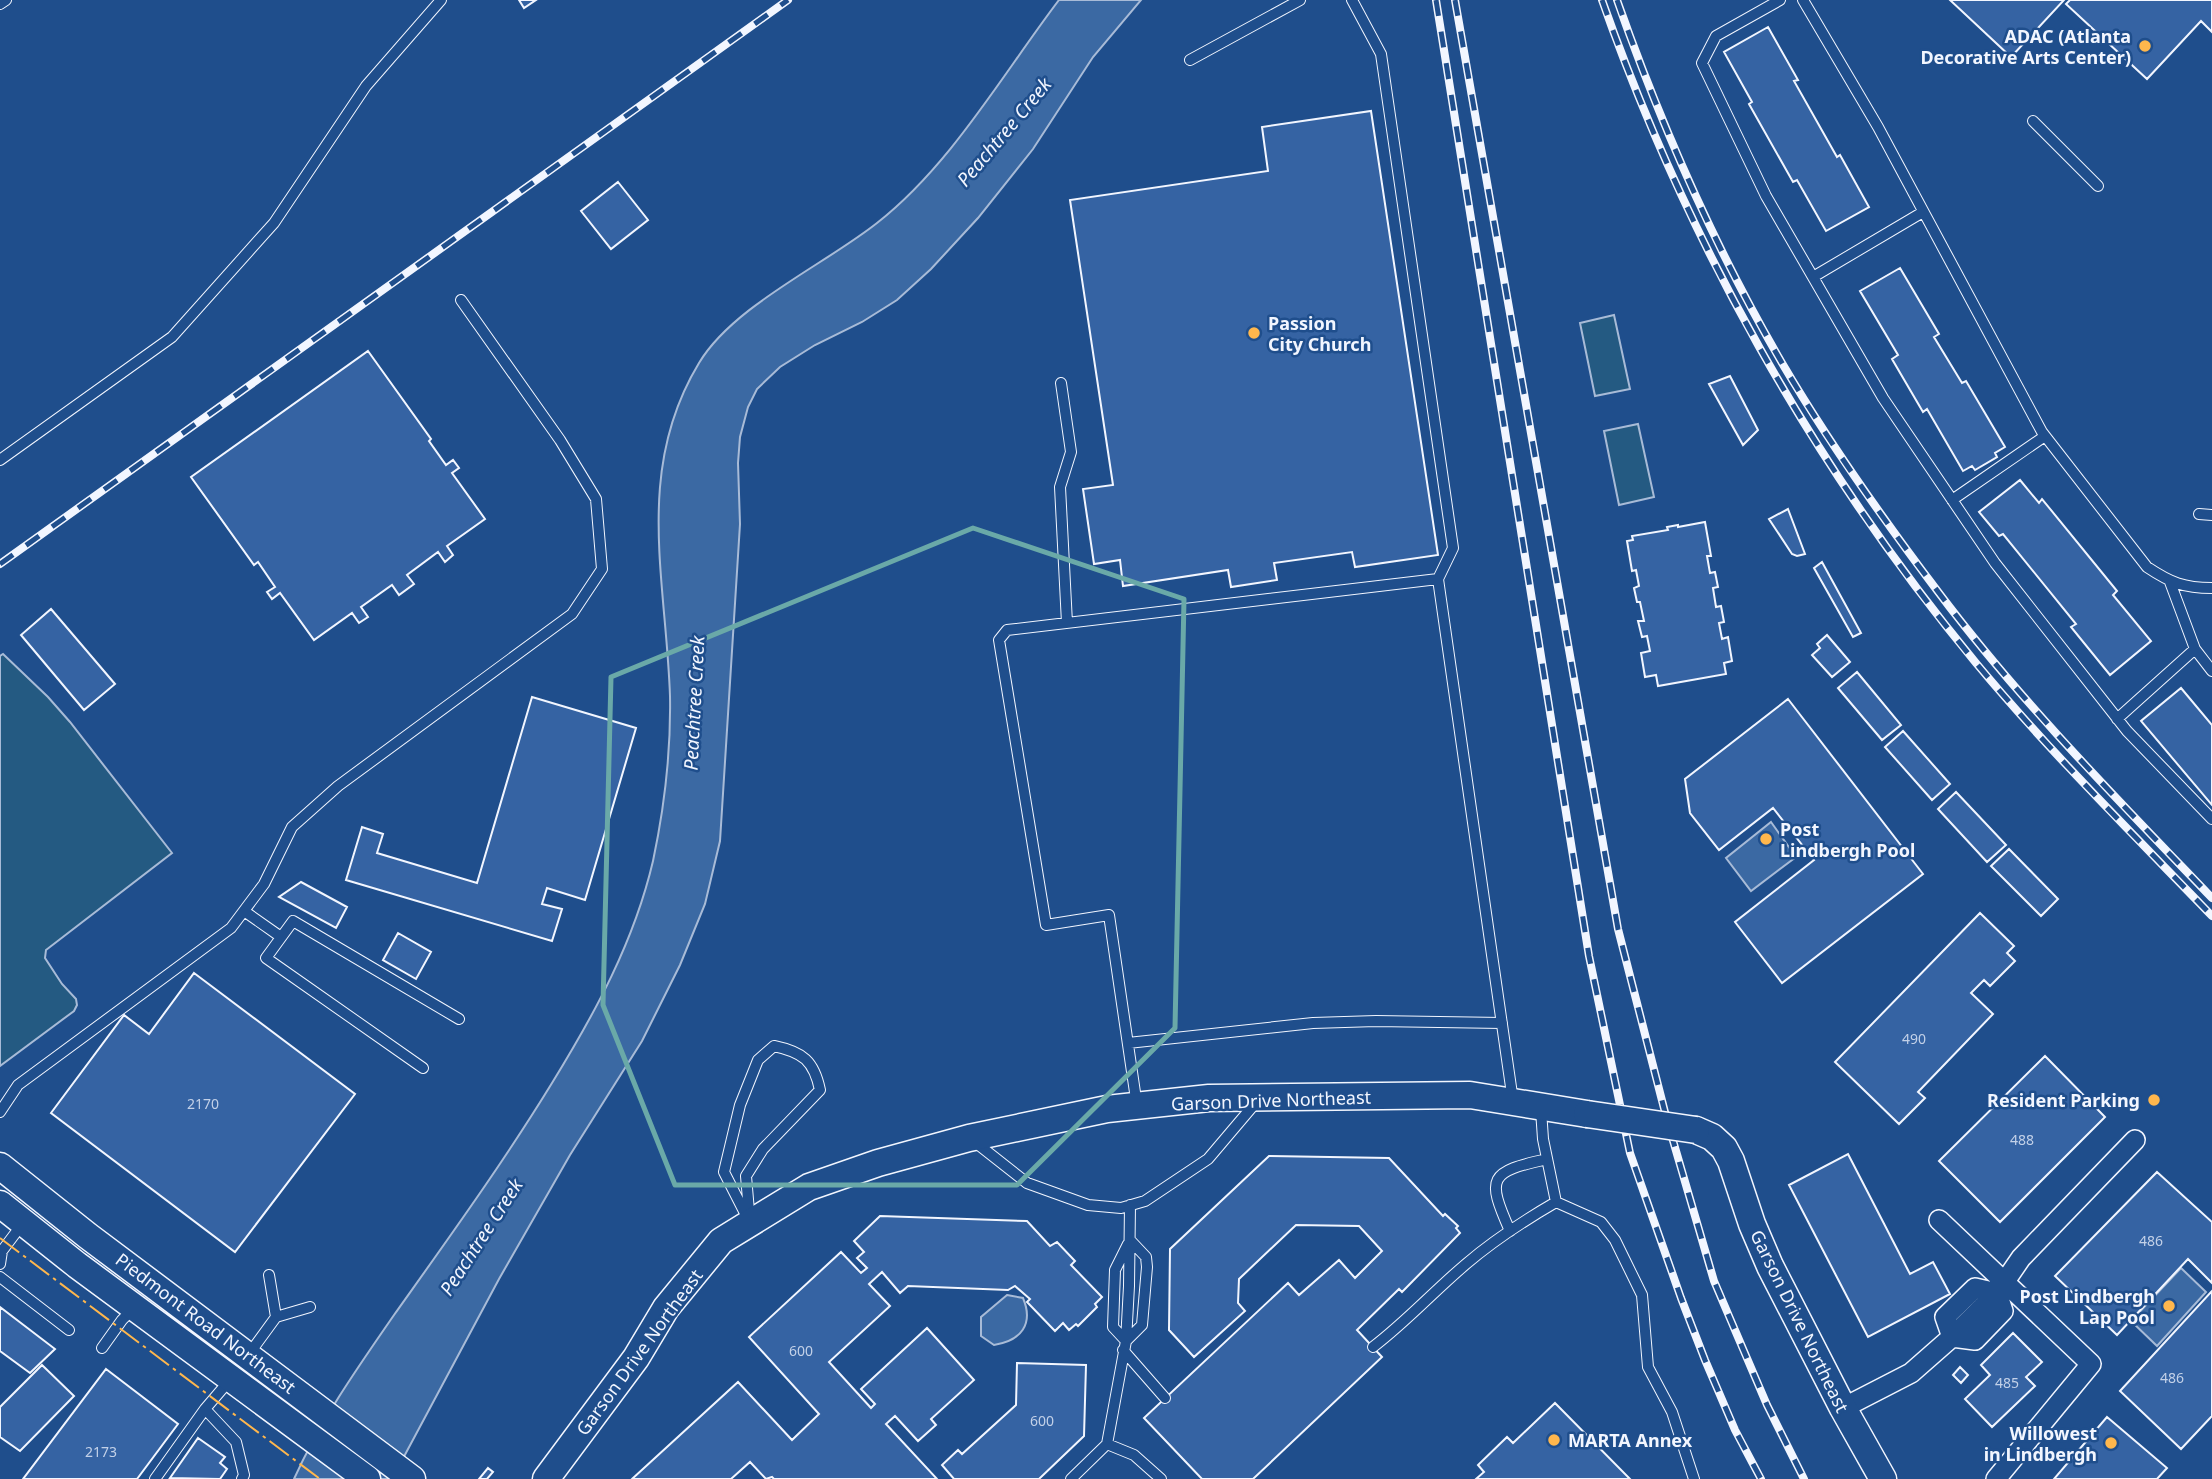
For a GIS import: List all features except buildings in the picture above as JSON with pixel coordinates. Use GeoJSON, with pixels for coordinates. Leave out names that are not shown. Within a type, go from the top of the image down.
{"type":"FeatureCollection","features":[{"type":"Feature","properties":{"kind":"main road","name":"Garson Drive Northeast"},"geometry":{"type":"LineString","coordinates":[[546,1479],[636,1358],[666,1308],[721,1241],[809,1187],[878,1163],[969,1138],[1107,1110],[1209,1098],[1470,1095],[1696,1130],[1724,1148],[1770,1266],[1883,1479]]}},
{"type":"Feature","properties":{"kind":"main road","name":"Piedmont Road Northeast"},"geometry":{"type":"LineString","coordinates":[[0,1166],[88,1236],[412,1479]]}},
{"type":"Feature","properties":{"kind":"main road","name":"Piedmont Road Northeast"},"geometry":{"type":"LineString","coordinates":[[0,1204],[367,1479]]}},
{"type":"Feature","properties":{"kind":"street"},"geometry":{"type":"LineString","coordinates":[[1843,1408],[1911,1373],[1952,1337],[1976,1340],[2003,1311],[2000,1287],[2021,1258],[2135,1140]]}},
{"type":"Feature","properties":{"kind":"street"},"geometry":{"type":"LineString","coordinates":[[1939,1220],[2000,1287],[2091,1364],[1996,1479]]}},
{"type":"Feature","properties":{"kind":"street"},"geometry":{"type":"LineString","coordinates":[[1952,1337],[1945,1317],[1975,1288],[2000,1287]]}},
{"type":"Feature","properties":{"kind":"lane"},"geometry":{"type":"LineString","coordinates":[[0,4],[6,0]]}},
{"type":"Feature","properties":{"kind":"lane"},"geometry":{"type":"LineString","coordinates":[[0,460],[172,337],[274,223],[366,86],[441,0]]}},
{"type":"Feature","properties":{"kind":"lane"},"geometry":{"type":"LineString","coordinates":[[1191,60],[1300,0]]}},
{"type":"Feature","properties":{"kind":"lane"},"geometry":{"type":"LineString","coordinates":[[1352,0],[1381,54],[1453,548],[1438,579],[1513,1102]]}},
{"type":"Feature","properties":{"kind":"lane"},"geometry":{"type":"LineString","coordinates":[[1780,0],[1716,36],[1702,63],[1766,196],[1883,398],[1995,563],[2118,719],[2212,819]]}},
{"type":"Feature","properties":{"kind":"lane"},"geometry":{"type":"LineString","coordinates":[[1803,0],[1878,127],[2045,436],[2147,567],[2171,582],[2212,589]]}},
{"type":"Feature","properties":{"kind":"lane"},"geometry":{"type":"LineString","coordinates":[[2033,121],[2098,186]]}},
{"type":"Feature","properties":{"kind":"lane"},"geometry":{"type":"LineString","coordinates":[[1812,277],[1923,212]]}},
{"type":"Feature","properties":{"kind":"lane"},"geometry":{"type":"LineString","coordinates":[[0,1112],[18,1085],[230,929],[264,884],[292,827],[338,786],[572,614],[602,569],[596,499],[560,440],[461,300]]}},
{"type":"Feature","properties":{"kind":"lane"},"geometry":{"type":"LineString","coordinates":[[1061,383],[1071,452],[1060,487],[1067,623]]}},
{"type":"Feature","properties":{"kind":"lane"},"geometry":{"type":"LineString","coordinates":[[1952,500],[2045,436]]}},
{"type":"Feature","properties":{"kind":"lane"},"geometry":{"type":"LineString","coordinates":[[2199,514],[2212,515]]}},
{"type":"Feature","properties":{"kind":"lane"},"geometry":{"type":"LineString","coordinates":[[1137,1106],[1109,915],[1046,925],[999,640],[1007,630],[1438,579]]}},
{"type":"Feature","properties":{"kind":"lane"},"geometry":{"type":"LineString","coordinates":[[2171,582],[2195,649],[2212,671]]}},
{"type":"Feature","properties":{"kind":"lane"},"geometry":{"type":"LineString","coordinates":[[2118,719],[2195,649]]}},
{"type":"Feature","properties":{"kind":"lane"},"geometry":{"type":"LineString","coordinates":[[244,911],[281,937]]}},
{"type":"Feature","properties":{"kind":"lane"},"geometry":{"type":"LineString","coordinates":[[423,1068],[265,958],[293,921],[459,1019]]}},
{"type":"Feature","properties":{"kind":"lane"},"geometry":{"type":"LineString","coordinates":[[1128,1043],[1313,1023],[1502,1023]]}},
{"type":"Feature","properties":{"kind":"lane"},"geometry":{"type":"LineString","coordinates":[[774,1046],[795,1050],[816,1070],[820,1090],[763,1149],[746,1176],[750,1223],[724,1172],[740,1104],[758,1060],[774,1046]]}},
{"type":"Feature","properties":{"kind":"lane"},"geometry":{"type":"LineString","coordinates":[[969,1138],[1027,1183],[1088,1205],[1121,1208],[1145,1201],[1208,1159],[1260,1098]]}},
{"type":"Feature","properties":{"kind":"lane"},"geometry":{"type":"LineString","coordinates":[[1541,1106],[1543,1139],[1556,1202]]}},
{"type":"Feature","properties":{"kind":"lane"},"geometry":{"type":"LineString","coordinates":[[1510,1231],[1496,1200],[1494,1188],[1497,1179],[1506,1170],[1516,1166],[1547,1159]]}},
{"type":"Feature","properties":{"kind":"lane"},"geometry":{"type":"LineString","coordinates":[[1373,1347],[1401,1326],[1466,1263],[1556,1202]]}},
{"type":"Feature","properties":{"kind":"lane"},"geometry":{"type":"LineString","coordinates":[[1556,1202],[1601,1222],[1615,1240],[1642,1295],[1648,1367],[1672,1412],[1694,1479]]}},
{"type":"Feature","properties":{"kind":"lane"},"geometry":{"type":"LineString","coordinates":[[1071,1479],[1107,1444],[1125,1345],[1130,1205]]}},
{"type":"Feature","properties":{"kind":"lane"},"geometry":{"type":"LineString","coordinates":[[0,1264],[1,1250],[24,1223]]}},
{"type":"Feature","properties":{"kind":"lane"},"geometry":{"type":"LineString","coordinates":[[1125,1345],[1142,1325],[1147,1267],[1146,1257],[1130,1240]]}},
{"type":"Feature","properties":{"kind":"lane"},"geometry":{"type":"LineString","coordinates":[[1130,1240],[1115,1270],[1112,1327],[1165,1398]]}},
{"type":"Feature","properties":{"kind":"lane"},"geometry":{"type":"LineString","coordinates":[[269,1275],[276,1317]]}},
{"type":"Feature","properties":{"kind":"lane"},"geometry":{"type":"LineString","coordinates":[[0,1277],[69,1330]]}},
{"type":"Feature","properties":{"kind":"lane"},"geometry":{"type":"LineString","coordinates":[[102,1348],[135,1307]]}},
{"type":"Feature","properties":{"kind":"lane"},"geometry":{"type":"LineString","coordinates":[[248,1354],[276,1317],[310,1307]]}},
{"type":"Feature","properties":{"kind":"lane"},"geometry":{"type":"LineString","coordinates":[[155,1479],[205,1409],[232,1378]]}},
{"type":"Feature","properties":{"kind":"lane"},"geometry":{"type":"LineString","coordinates":[[205,1409],[236,1442],[244,1475],[242,1479]]}},
{"type":"Feature","properties":{"kind":"lane"},"geometry":{"type":"LineString","coordinates":[[1107,1444],[1134,1455],[1161,1479]]}},
{"type":"Feature","properties":{"kind":"highlighted area"},"geometry":{"type":"Polygon","coordinates":[[[973,528],[1184,599],[1175,1028],[1017,1185],[675,1185],[603,1005],[611,677],[973,528]]]}},
{"type":"Feature","properties":{"kind":"shaded area"},"geometry":{"type":"Polygon","coordinates":[[[1614,315],[1630,389],[1595,396],[1580,323],[1614,315]]]}},
{"type":"Feature","properties":{"kind":"shaded area"},"geometry":{"type":"Polygon","coordinates":[[[1638,424],[1654,497],[1619,505],[1604,431],[1638,424]]]}},
{"type":"Feature","properties":{"kind":"shaded area"},"geometry":{"type":"Polygon","coordinates":[[[3,654],[70,722],[172,853],[46,950],[45,958],[62,984],[76,999],[77,1005],[74,1011],[0,1066],[0,656],[3,654]]]}},
{"type":"Feature","properties":{"kind":"water","name":"Peachtree Creek"},"geometry":{"type":"Polygon","coordinates":[[[1059,0],[1141,0],[1093,57],[1033,149],[978,218],[931,269],[897,300],[780,367],[757,389],[748,407],[740,437],[738,463],[740,524],[720,841],[705,904],[680,965],[642,1041],[570,1155],[499,1279],[392,1479],[294,1479],[353,1374],[495,1172],[552,1083],[612,976],[635,920],[657,841],[669,737],[670,696],[660,567],[660,485],[666,444],[679,403],[699,363],[714,342],[756,305],[856,239],[904,200],[952,147],[1059,0]]]}},
{"type":"Feature","properties":{"kind":"water","name":"Post Lindbergh Pool"},"geometry":{"type":"Polygon","coordinates":[[[1771,822],[1796,857],[1751,891],[1726,858],[1771,822]]]}},
{"type":"Feature","properties":{"kind":"water","name":"Post Lindbergh Lap Pool"},"geometry":{"type":"Polygon","coordinates":[[[2181,1268],[2206,1292],[2157,1346],[2131,1321],[2181,1268]]]}},
{"type":"Feature","properties":{"kind":"water"},"geometry":{"type":"Polygon","coordinates":[[[1007,1295],[1023,1298],[1026,1323],[1023,1330],[1011,1340],[994,1345],[981,1336],[981,1317],[1007,1295]]]}},
{"type":"Feature","properties":{"kind":"railway"},"geometry":{"type":"LineString","coordinates":[[0,564],[788,0]]}},
{"type":"Feature","properties":{"kind":"railway"},"geometry":{"type":"LineString","coordinates":[[1436,0],[1589,956],[1630,1153],[1705,1360],[1735,1430],[1761,1479]]}},
{"type":"Feature","properties":{"kind":"railway"},"geometry":{"type":"LineString","coordinates":[[1455,0],[1618,929],[1667,1120],[1714,1281],[1767,1405],[1804,1479]]}},
{"type":"Feature","properties":{"kind":"railway"},"geometry":{"type":"LineString","coordinates":[[1602,0],[1673,178],[1715,264],[1808,430],[1861,510],[1917,588],[2004,696],[2212,916]]}},
{"type":"Feature","properties":{"kind":"railway"},"geometry":{"type":"LineString","coordinates":[[1617,0],[1652,93],[1712,231],[1757,320],[1838,451],[1918,565],[2003,673],[2071,750],[2212,898]]}},
{"type":"Feature","properties":{"kind":"power"},"geometry":{"type":"LineString","coordinates":[[0,1238],[320,1479]]}},
{"type":"Feature","properties":{"kind":"place","name":"ADAC (Atlanta Decorative Arts Center)"},"geometry":{"type":"Point","coordinates":[2145,46]}},
{"type":"Feature","properties":{"kind":"place","name":"Passion City Church"},"geometry":{"type":"Point","coordinates":[1254,333]}},
{"type":"Feature","properties":{"kind":"place","name":"Post Lindbergh Pool"},"geometry":{"type":"Point","coordinates":[1766,839]}},
{"type":"Feature","properties":{"kind":"place","name":"Resident Parking"},"geometry":{"type":"Point","coordinates":[2154,1100]}},
{"type":"Feature","properties":{"kind":"place","name":"Post Lindbergh Lap Pool"},"geometry":{"type":"Point","coordinates":[2169,1306]}},
{"type":"Feature","properties":{"kind":"place","name":"MARTA Annex"},"geometry":{"type":"Point","coordinates":[1554,1440]}},
{"type":"Feature","properties":{"kind":"place","name":"Willowest in Lindbergh"},"geometry":{"type":"Point","coordinates":[2111,1443]}}]}
